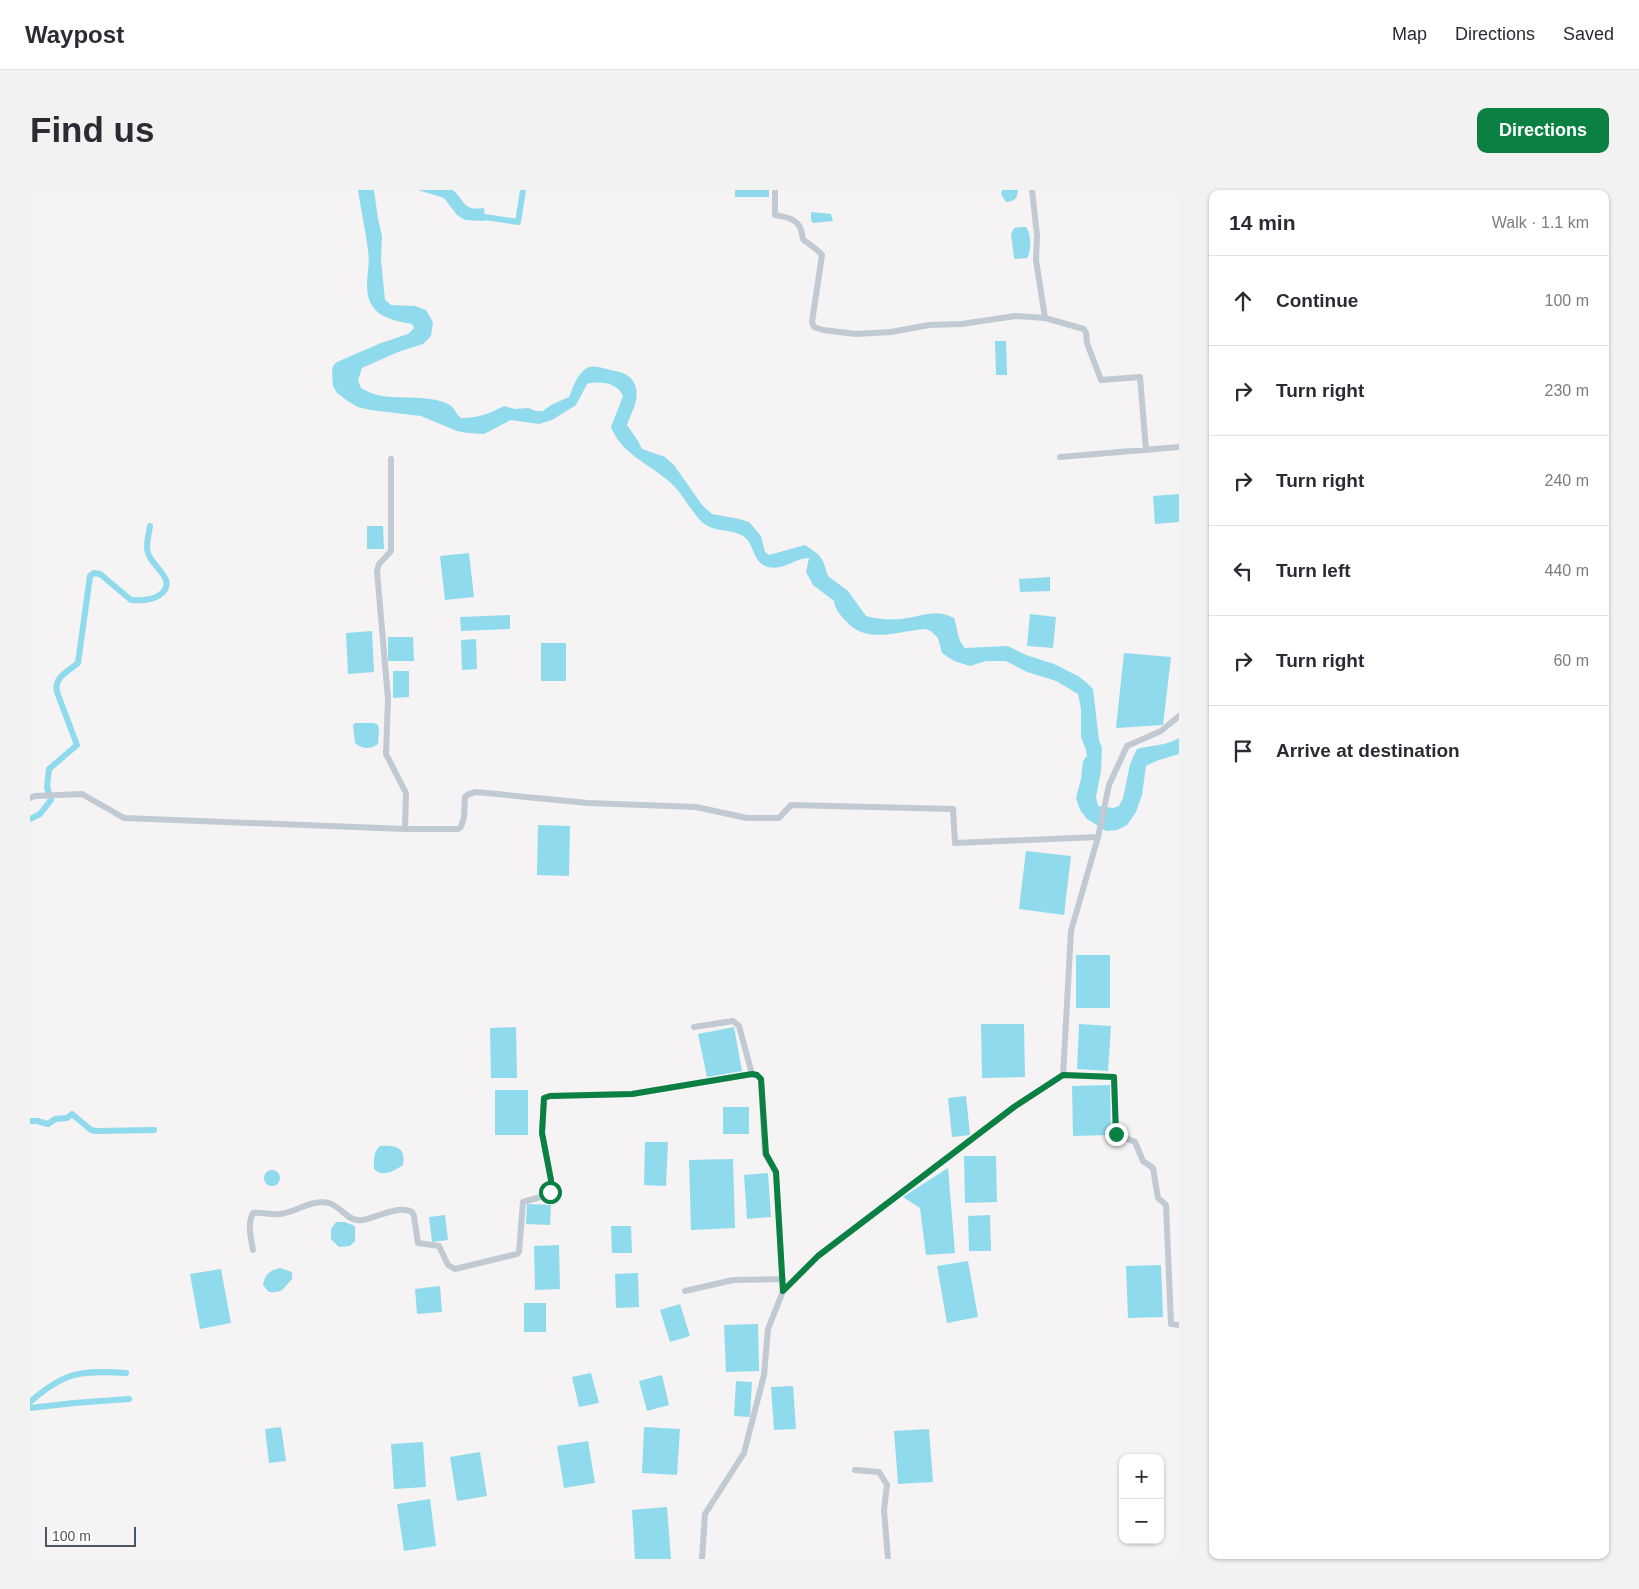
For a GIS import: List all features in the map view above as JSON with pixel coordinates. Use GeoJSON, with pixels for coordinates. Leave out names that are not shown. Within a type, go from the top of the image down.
{"type":"FeatureCollection","features":[{"type":"Feature","properties":{"kind":"street"},"geometry":{"type":"LineString","coordinates":[[775,190],[775,215],[792,219],[800,228],[807,244],[816,247],[822,255],[812,322],[814,327],[856,334],[891,332],[929,325],[962,324],[1015,316],[1045,318],[1084,330],[1101,380],[1140,377],[1146,450]]}},
{"type":"Feature","properties":{"kind":"street"},"geometry":{"type":"LineString","coordinates":[[1032,190],[1037,234],[1036,260],[1045,318]]}},
{"type":"Feature","properties":{"kind":"street"},"geometry":{"type":"LineString","coordinates":[[1060,457],[1179,447]]}},
{"type":"Feature","properties":{"kind":"street"},"geometry":{"type":"LineString","coordinates":[[391,460],[391,551],[376,570],[388,699],[386,754],[406,793],[405,829]]}},
{"type":"Feature","properties":{"kind":"street"},"geometry":{"type":"LineString","coordinates":[[1063,1075],[1071,931],[1098,837],[1109,785],[1127,746],[1161,731],[1179,716]]}},
{"type":"Feature","properties":{"kind":"street"},"geometry":{"type":"LineString","coordinates":[[32,797],[82,794],[124,818],[405,829],[458,829],[461,827],[464,817],[465,797],[476,792],[588,803],[696,807],[747,818],[779,818],[791,805],[952,809],[955,843],[1098,837]]}},
{"type":"Feature","properties":{"kind":"street"},"geometry":{"type":"LineString","coordinates":[[694,1027],[733,1021],[739,1026],[752,1074]]}},
{"type":"Feature","properties":{"kind":"street"},"geometry":{"type":"LineString","coordinates":[[253,1250],[250,1232],[252,1213],[280,1214],[320,1202],[331,1204],[351,1219],[361,1220],[392,1212],[412,1212],[418,1243],[439,1246],[448,1265],[455,1269],[517,1254],[519,1252],[523,1202],[544,1196],[550,1192],[551,1180],[542,1133],[544,1098],[550,1096],[632,1094],[752,1074],[757,1075],[761,1079],[766,1154],[776,1172],[783,1291],[768,1329],[764,1375],[744,1453],[705,1514],[702,1559]]}},
{"type":"Feature","properties":{"kind":"street"},"geometry":{"type":"LineString","coordinates":[[783,1291],[818,1256],[1014,1107],[1063,1075],[1114,1077],[1116,1134],[1135,1142],[1143,1161],[1153,1168],[1158,1198],[1166,1205],[1171,1324],[1179,1325]]}},
{"type":"Feature","properties":{"kind":"street"},"geometry":{"type":"LineString","coordinates":[[686,1291],[733,1280],[783,1279]]}},
{"type":"Feature","properties":{"kind":"street"},"geometry":{"type":"LineString","coordinates":[[855,1470],[878,1472],[887,1486],[884,1510],[888,1559]]}},
{"type":"Feature","properties":{"kind":"water"},"geometry":{"type":"Polygon","coordinates":[[[358,190],[374,190],[382,236],[381,260],[385,300],[391,305],[415,306],[426,310],[433,322],[431,336],[423,344],[398,352],[362,368],[358,380],[361,388],[382,396],[437,400],[450,405],[461,418],[467,418],[483,415],[504,406],[515,409],[528,408],[543,411],[569,397],[578,377],[589,367],[594,366],[620,372],[628,376],[634,383],[637,393],[636,402],[627,425],[642,449],[665,457],[674,465],[702,505],[712,514],[749,522],[761,536],[765,552],[769,555],[805,545],[818,554],[823,561],[828,576],[848,591],[866,616],[879,619],[901,619],[934,613],[947,615],[954,618],[959,638],[965,648],[1008,646],[1026,655],[1054,664],[1078,676],[1087,683],[1093,689],[1099,740],[1102,748],[1101,771],[1096,797],[1098,806],[1113,808],[1119,806],[1123,798],[1130,764],[1137,749],[1164,744],[1179,738],[1179,754],[1146,766],[1142,795],[1136,812],[1127,825],[1117,830],[1106,831],[1087,819],[1080,810],[1076,798],[1083,761],[1087,756],[1081,737],[1081,709],[1078,694],[1056,681],[1027,672],[1006,661],[986,661],[970,666],[954,661],[942,653],[938,638],[931,631],[925,629],[873,635],[863,633],[854,628],[840,614],[835,607],[834,601],[813,585],[806,572],[809,558],[773,568],[763,565],[756,557],[747,539],[734,532],[715,529],[702,522],[675,487],[623,446],[611,427],[623,396],[612,385],[602,383],[587,384],[576,405],[552,420],[539,424],[511,420],[484,434],[457,431],[421,416],[358,407],[337,393],[333,386],[332,372],[333,366],[337,362],[381,343],[408,334],[414,328],[412,324],[388,318],[375,310],[371,304],[367,286],[369,255],[358,190]]]}},
{"type":"Feature","properties":{"kind":"water"},"geometry":{"type":"Polygon","coordinates":[[[418,190],[453,190],[468,207],[484,208],[485,221],[465,220],[457,215],[444,198],[418,190]]]}},
{"type":"Feature","properties":{"kind":"water"},"geometry":{"type":"Polygon","coordinates":[[[735,190],[769,190],[769,197],[735,197],[735,190]]]}},
{"type":"Feature","properties":{"kind":"water"},"geometry":{"type":"Polygon","coordinates":[[[1002,190],[1018,190],[1015,199],[1006,202],[1001,194],[1002,190]]]}},
{"type":"Feature","properties":{"kind":"water"},"geometry":{"type":"Polygon","coordinates":[[[811,212],[831,214],[833,221],[813,223],[811,212]]]}},
{"type":"Feature","properties":{"kind":"water"},"geometry":{"type":"Polygon","coordinates":[[[1026,227],[1030,242],[1029,255],[1027,258],[1015,259],[1011,234],[1014,228],[1026,227]]]}},
{"type":"Feature","properties":{"kind":"water"},"geometry":{"type":"Polygon","coordinates":[[[995,341],[1006,341],[1007,375],[996,375],[995,341]]]}},
{"type":"Feature","properties":{"kind":"water"},"geometry":{"type":"Polygon","coordinates":[[[1179,494],[1179,522],[1155,524],[1153,496],[1179,494]]]}},
{"type":"Feature","properties":{"kind":"water"},"geometry":{"type":"Polygon","coordinates":[[[367,526],[383,526],[384,549],[367,549],[367,526]]]}},
{"type":"Feature","properties":{"kind":"water"},"geometry":{"type":"Polygon","coordinates":[[[469,553],[474,597],[445,600],[440,556],[469,553]]]}},
{"type":"Feature","properties":{"kind":"water"},"geometry":{"type":"Polygon","coordinates":[[[1050,577],[1050,591],[1020,592],[1019,579],[1050,577]]]}},
{"type":"Feature","properties":{"kind":"water"},"geometry":{"type":"Polygon","coordinates":[[[1030,614],[1056,617],[1053,648],[1027,646],[1030,614]]]}},
{"type":"Feature","properties":{"kind":"water"},"geometry":{"type":"Polygon","coordinates":[[[510,615],[510,629],[461,631],[460,617],[510,615]]]}},
{"type":"Feature","properties":{"kind":"water"},"geometry":{"type":"Polygon","coordinates":[[[372,631],[374,672],[348,674],[346,633],[372,631]]]}},
{"type":"Feature","properties":{"kind":"water"},"geometry":{"type":"Polygon","coordinates":[[[388,637],[413,637],[414,661],[388,661],[388,637]]]}},
{"type":"Feature","properties":{"kind":"water"},"geometry":{"type":"Polygon","coordinates":[[[476,639],[477,669],[462,670],[461,640],[476,639]]]}},
{"type":"Feature","properties":{"kind":"water"},"geometry":{"type":"Polygon","coordinates":[[[541,643],[566,643],[566,681],[541,681],[541,643]]]}},
{"type":"Feature","properties":{"kind":"water"},"geometry":{"type":"Polygon","coordinates":[[[1124,653],[1171,657],[1163,725],[1116,728],[1124,653]]]}},
{"type":"Feature","properties":{"kind":"water"},"geometry":{"type":"Polygon","coordinates":[[[393,671],[409,671],[409,697],[393,698],[393,671]]]}},
{"type":"Feature","properties":{"kind":"water"},"geometry":{"type":"Polygon","coordinates":[[[355,723],[374,723],[378,725],[378,744],[366,748],[360,747],[355,743],[353,726],[355,723]]]}},
{"type":"Feature","properties":{"kind":"water"},"geometry":{"type":"Polygon","coordinates":[[[538,825],[570,826],[569,876],[537,875],[538,825]]]}},
{"type":"Feature","properties":{"kind":"water"},"geometry":{"type":"Polygon","coordinates":[[[1026,851],[1071,856],[1064,915],[1019,909],[1026,851]]]}},
{"type":"Feature","properties":{"kind":"water"},"geometry":{"type":"Polygon","coordinates":[[[1076,955],[1110,955],[1110,1008],[1076,1008],[1076,955]]]}},
{"type":"Feature","properties":{"kind":"water"},"geometry":{"type":"Polygon","coordinates":[[[981,1024],[1024,1024],[1025,1077],[982,1078],[981,1024]]]}},
{"type":"Feature","properties":{"kind":"water"},"geometry":{"type":"Polygon","coordinates":[[[1079,1024],[1111,1026],[1108,1071],[1077,1069],[1079,1024]]]}},
{"type":"Feature","properties":{"kind":"water"},"geometry":{"type":"Polygon","coordinates":[[[516,1027],[517,1078],[491,1078],[490,1028],[516,1027]]]}},
{"type":"Feature","properties":{"kind":"water"},"geometry":{"type":"Polygon","coordinates":[[[734,1027],[742,1071],[707,1077],[698,1034],[734,1027]]]}},
{"type":"Feature","properties":{"kind":"water"},"geometry":{"type":"Polygon","coordinates":[[[1110,1085],[1111,1135],[1073,1136],[1072,1086],[1110,1085]]]}},
{"type":"Feature","properties":{"kind":"water"},"geometry":{"type":"Polygon","coordinates":[[[495,1090],[528,1090],[528,1135],[495,1135],[495,1090]]]}},
{"type":"Feature","properties":{"kind":"water"},"geometry":{"type":"Polygon","coordinates":[[[966,1096],[970,1135],[952,1137],[948,1098],[966,1096]]]}},
{"type":"Feature","properties":{"kind":"water"},"geometry":{"type":"Polygon","coordinates":[[[723,1107],[749,1107],[749,1134],[723,1134],[723,1107]]]}},
{"type":"Feature","properties":{"kind":"water"},"geometry":{"type":"Polygon","coordinates":[[[645,1142],[668,1142],[666,1186],[644,1185],[645,1142]]]}},
{"type":"Feature","properties":{"kind":"water"},"geometry":{"type":"Polygon","coordinates":[[[380,1146],[399,1148],[403,1154],[403,1165],[385,1173],[377,1172],[374,1169],[374,1159],[380,1146]]]}},
{"type":"Feature","properties":{"kind":"water"},"geometry":{"type":"Polygon","coordinates":[[[964,1156],[996,1156],[997,1202],[965,1203],[964,1156]]]}},
{"type":"Feature","properties":{"kind":"water"},"geometry":{"type":"Polygon","coordinates":[[[733,1159],[735,1228],[691,1230],[689,1160],[733,1159]]]}},
{"type":"Feature","properties":{"kind":"water"},"geometry":{"type":"Polygon","coordinates":[[[948,1168],[955,1253],[926,1255],[920,1208],[903,1197],[948,1168]]]}},
{"type":"Feature","properties":{"kind":"water"},"geometry":{"type":"Polygon","coordinates":[[[269,1170],[275,1170],[280,1175],[278,1184],[269,1186],[264,1181],[264,1175],[269,1170]]]}},
{"type":"Feature","properties":{"kind":"water"},"geometry":{"type":"Polygon","coordinates":[[[768,1173],[771,1217],[747,1219],[744,1175],[768,1173]]]}},
{"type":"Feature","properties":{"kind":"water"},"geometry":{"type":"Polygon","coordinates":[[[527,1204],[551,1205],[550,1225],[526,1224],[527,1204]]]}},
{"type":"Feature","properties":{"kind":"water"},"geometry":{"type":"Polygon","coordinates":[[[445,1215],[448,1240],[432,1242],[429,1217],[445,1215]]]}},
{"type":"Feature","properties":{"kind":"water"},"geometry":{"type":"Polygon","coordinates":[[[990,1215],[991,1251],[969,1251],[968,1216],[990,1215]]]}},
{"type":"Feature","properties":{"kind":"water"},"geometry":{"type":"Polygon","coordinates":[[[336,1222],[345,1222],[355,1226],[355,1241],[350,1246],[339,1247],[331,1239],[331,1229],[336,1222]]]}},
{"type":"Feature","properties":{"kind":"water"},"geometry":{"type":"Polygon","coordinates":[[[611,1226],[631,1226],[632,1253],[612,1253],[611,1226]]]}},
{"type":"Feature","properties":{"kind":"water"},"geometry":{"type":"Polygon","coordinates":[[[559,1245],[560,1289],[535,1290],[534,1246],[559,1245]]]}},
{"type":"Feature","properties":{"kind":"water"},"geometry":{"type":"Polygon","coordinates":[[[968,1261],[978,1317],[947,1323],[937,1266],[968,1261]]]}},
{"type":"Feature","properties":{"kind":"water"},"geometry":{"type":"Polygon","coordinates":[[[1161,1265],[1163,1317],[1128,1318],[1126,1266],[1161,1265]]]}},
{"type":"Feature","properties":{"kind":"water"},"geometry":{"type":"Polygon","coordinates":[[[280,1268],[292,1272],[292,1279],[280,1291],[269,1292],[263,1285],[265,1278],[270,1272],[280,1268]]]}},
{"type":"Feature","properties":{"kind":"water"},"geometry":{"type":"Polygon","coordinates":[[[221,1269],[231,1323],[200,1329],[190,1274],[221,1269]]]}},
{"type":"Feature","properties":{"kind":"water"},"geometry":{"type":"Polygon","coordinates":[[[638,1273],[639,1307],[616,1308],[615,1274],[638,1273]]]}},
{"type":"Feature","properties":{"kind":"water"},"geometry":{"type":"Polygon","coordinates":[[[440,1286],[442,1312],[417,1314],[415,1289],[440,1286]]]}},
{"type":"Feature","properties":{"kind":"water"},"geometry":{"type":"Polygon","coordinates":[[[524,1303],[546,1303],[546,1332],[524,1332],[524,1303]]]}},
{"type":"Feature","properties":{"kind":"water"},"geometry":{"type":"Polygon","coordinates":[[[680,1304],[690,1336],[670,1342],[660,1310],[680,1304]]]}},
{"type":"Feature","properties":{"kind":"water"},"geometry":{"type":"Polygon","coordinates":[[[758,1324],[759,1371],[726,1372],[724,1325],[758,1324]]]}},
{"type":"Feature","properties":{"kind":"water"},"geometry":{"type":"Polygon","coordinates":[[[591,1373],[599,1403],[579,1407],[572,1377],[591,1373]]]}},
{"type":"Feature","properties":{"kind":"water"},"geometry":{"type":"Polygon","coordinates":[[[662,1375],[669,1405],[647,1411],[639,1381],[662,1375]]]}},
{"type":"Feature","properties":{"kind":"water"},"geometry":{"type":"Polygon","coordinates":[[[736,1381],[752,1382],[750,1417],[734,1416],[736,1381]]]}},
{"type":"Feature","properties":{"kind":"water"},"geometry":{"type":"Polygon","coordinates":[[[793,1386],[796,1429],[774,1430],[771,1387],[793,1386]]]}},
{"type":"Feature","properties":{"kind":"water"},"geometry":{"type":"Polygon","coordinates":[[[281,1427],[286,1461],[269,1463],[265,1429],[281,1427]]]}},
{"type":"Feature","properties":{"kind":"water"},"geometry":{"type":"Polygon","coordinates":[[[644,1427],[680,1429],[677,1475],[642,1473],[644,1427]]]}},
{"type":"Feature","properties":{"kind":"water"},"geometry":{"type":"Polygon","coordinates":[[[929,1429],[933,1482],[898,1484],[894,1431],[929,1429]]]}},
{"type":"Feature","properties":{"kind":"water"},"geometry":{"type":"Polygon","coordinates":[[[588,1441],[595,1483],[564,1488],[557,1446],[588,1441]]]}},
{"type":"Feature","properties":{"kind":"water"},"geometry":{"type":"Polygon","coordinates":[[[423,1442],[426,1487],[394,1489],[391,1444],[423,1442]]]}},
{"type":"Feature","properties":{"kind":"water"},"geometry":{"type":"Polygon","coordinates":[[[480,1452],[487,1496],[457,1501],[450,1457],[480,1452]]]}},
{"type":"Feature","properties":{"kind":"water"},"geometry":{"type":"Polygon","coordinates":[[[430,1499],[436,1546],[404,1551],[397,1504],[430,1499]]]}},
{"type":"Feature","properties":{"kind":"water"},"geometry":{"type":"Polygon","coordinates":[[[667,1507],[671,1559],[635,1559],[632,1510],[667,1507]]]}},
{"type":"Feature","properties":{"kind":"waterway"},"geometry":{"type":"LineString","coordinates":[[478,216],[518,222],[523,190]]}},
{"type":"Feature","properties":{"kind":"waterway"},"geometry":{"type":"LineString","coordinates":[[30,819],[40,814],[51,800],[47,787],[49,769],[77,745],[57,692],[57,687],[60,678],[78,663],[90,576],[94,573],[100,574],[131,600],[152,599],[166,588],[165,578],[150,558],[147,550],[150,526]]}},
{"type":"Feature","properties":{"kind":"waterway"},"geometry":{"type":"LineString","coordinates":[[30,1121],[48,1124],[55,1119],[67,1118],[72,1114],[91,1130],[96,1131],[154,1130]]}},
{"type":"Feature","properties":{"kind":"waterway"},"geometry":{"type":"LineString","coordinates":[[30,1402],[53,1384],[74,1375],[97,1372],[126,1373]]}},
{"type":"Feature","properties":{"kind":"waterway"},"geometry":{"type":"LineString","coordinates":[[30,1408],[129,1399]]}},
{"type":"Feature","properties":{"kind":"route"},"geometry":{"type":"LineString","coordinates":[[550,1192],[551,1180],[542,1133],[544,1098],[550,1096],[632,1094],[752,1074],[757,1075],[761,1079],[766,1154],[776,1172],[783,1291],[818,1256],[1014,1107],[1063,1075],[1114,1077],[1116,1134]]}}]}
